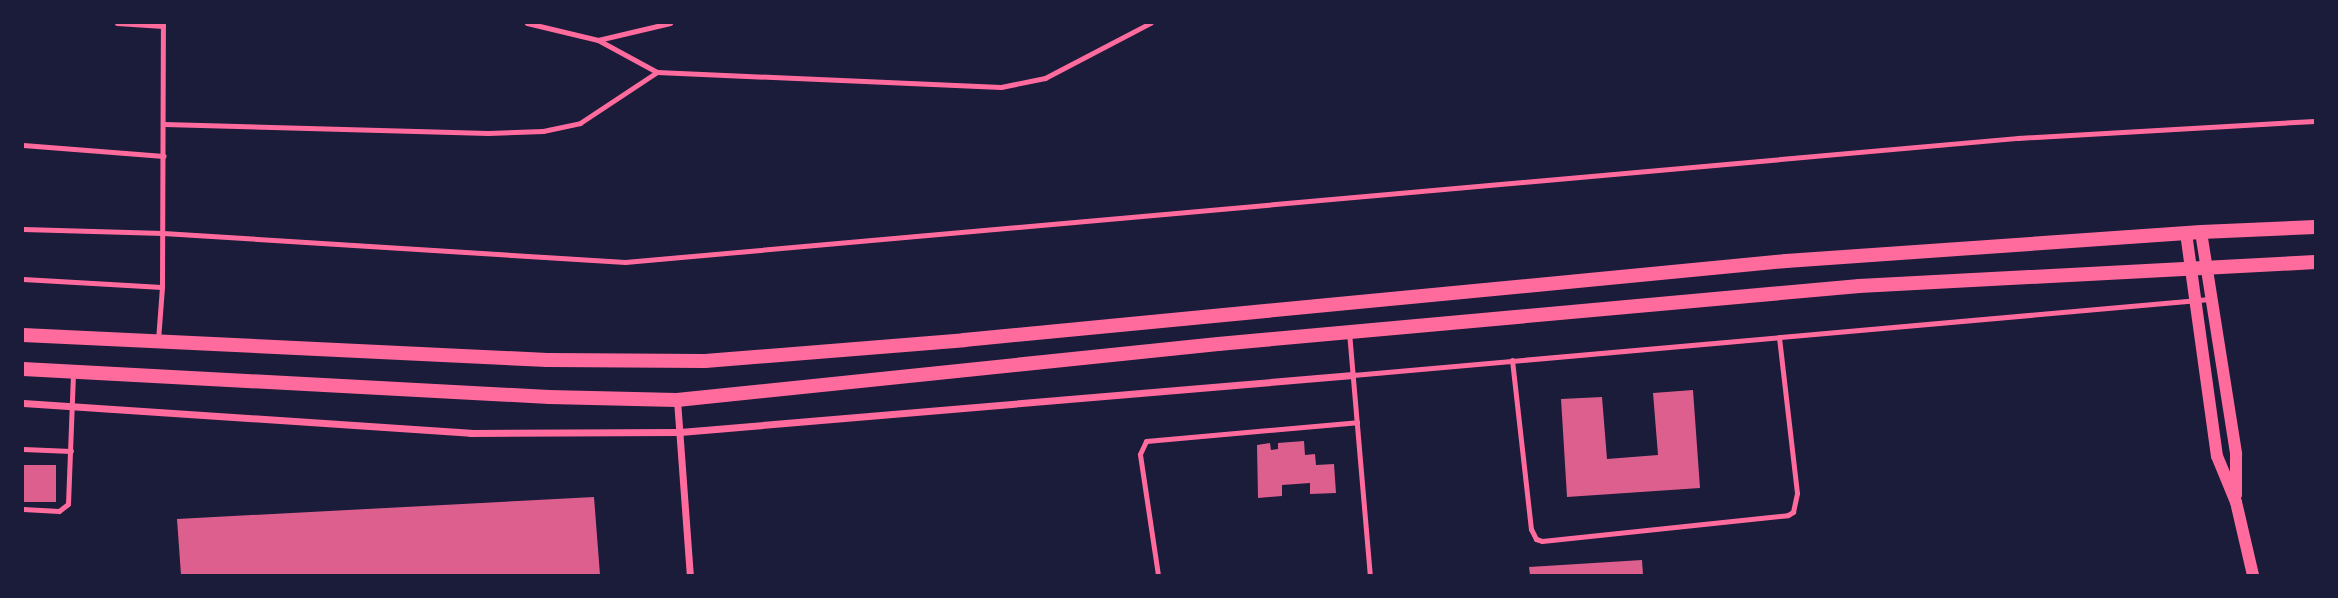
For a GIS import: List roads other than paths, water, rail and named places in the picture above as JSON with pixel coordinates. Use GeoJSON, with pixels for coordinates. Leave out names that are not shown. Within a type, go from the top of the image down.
{"type":"FeatureCollection","features":[{"type":"Feature","properties":{"kind":"main road"},"geometry":{"type":"LineString","coordinates":[[23,335],[547,360],[705,361],[964,340],[1786,261],[2201,232],[2315,227]]}},
{"type":"Feature","properties":{"kind":"main road"},"geometry":{"type":"LineString","coordinates":[[23,369],[549,397],[677,400],[1349,332],[1859,286],[2315,261]]}},
{"type":"Feature","properties":{"kind":"street"},"geometry":{"type":"LineString","coordinates":[[2201,232],[2196,301],[2217,456],[2236,502],[2253,575]]}},
{"type":"Feature","properties":{"kind":"street"},"geometry":{"type":"LineString","coordinates":[[2186,233],[2210,299],[2236,454],[2236,502]]}},
{"type":"Feature","properties":{"kind":"street"},"geometry":{"type":"LineString","coordinates":[[23,403],[470,433],[680,432],[1353,375]]}},
{"type":"Feature","properties":{"kind":"street"},"geometry":{"type":"LineString","coordinates":[[677,400],[690,575]]}},
{"type":"Feature","properties":{"kind":"lane"},"geometry":{"type":"LineString","coordinates":[[117,23],[163,24],[163,233],[158,341]]}},
{"type":"Feature","properties":{"kind":"lane"},"geometry":{"type":"LineString","coordinates":[[527,23],[597,40],[657,72],[1001,88],[1045,78],[1150,23]]}},
{"type":"Feature","properties":{"kind":"lane"},"geometry":{"type":"LineString","coordinates":[[597,40],[670,23]]}},
{"type":"Feature","properties":{"kind":"lane"},"geometry":{"type":"LineString","coordinates":[[164,124],[488,133],[543,131],[580,122],[657,72]]}},
{"type":"Feature","properties":{"kind":"lane"},"geometry":{"type":"LineString","coordinates":[[23,229],[163,233],[625,262],[2018,138],[2315,121]]}},
{"type":"Feature","properties":{"kind":"lane"},"geometry":{"type":"LineString","coordinates":[[23,145],[164,156]]}},
{"type":"Feature","properties":{"kind":"lane"},"geometry":{"type":"LineString","coordinates":[[23,279],[162,287]]}},
{"type":"Feature","properties":{"kind":"lane"},"geometry":{"type":"LineString","coordinates":[[1353,375],[2210,299]]}},
{"type":"Feature","properties":{"kind":"lane"},"geometry":{"type":"LineString","coordinates":[[1349,332],[1370,575]]}},
{"type":"Feature","properties":{"kind":"lane"},"geometry":{"type":"LineString","coordinates":[[1512,360],[1531,529],[1536,539],[1542,541],[1788,515],[1793,512],[1797,493],[1779,337]]}},
{"type":"Feature","properties":{"kind":"lane"},"geometry":{"type":"LineString","coordinates":[[23,509],[59,511],[66,508],[73,372]]}},
{"type":"Feature","properties":{"kind":"lane"},"geometry":{"type":"LineString","coordinates":[[1158,575],[1140,454],[1146,441],[1357,422]]}},
{"type":"Feature","properties":{"kind":"lane"},"geometry":{"type":"LineString","coordinates":[[23,449],[71,451]]}}]}
